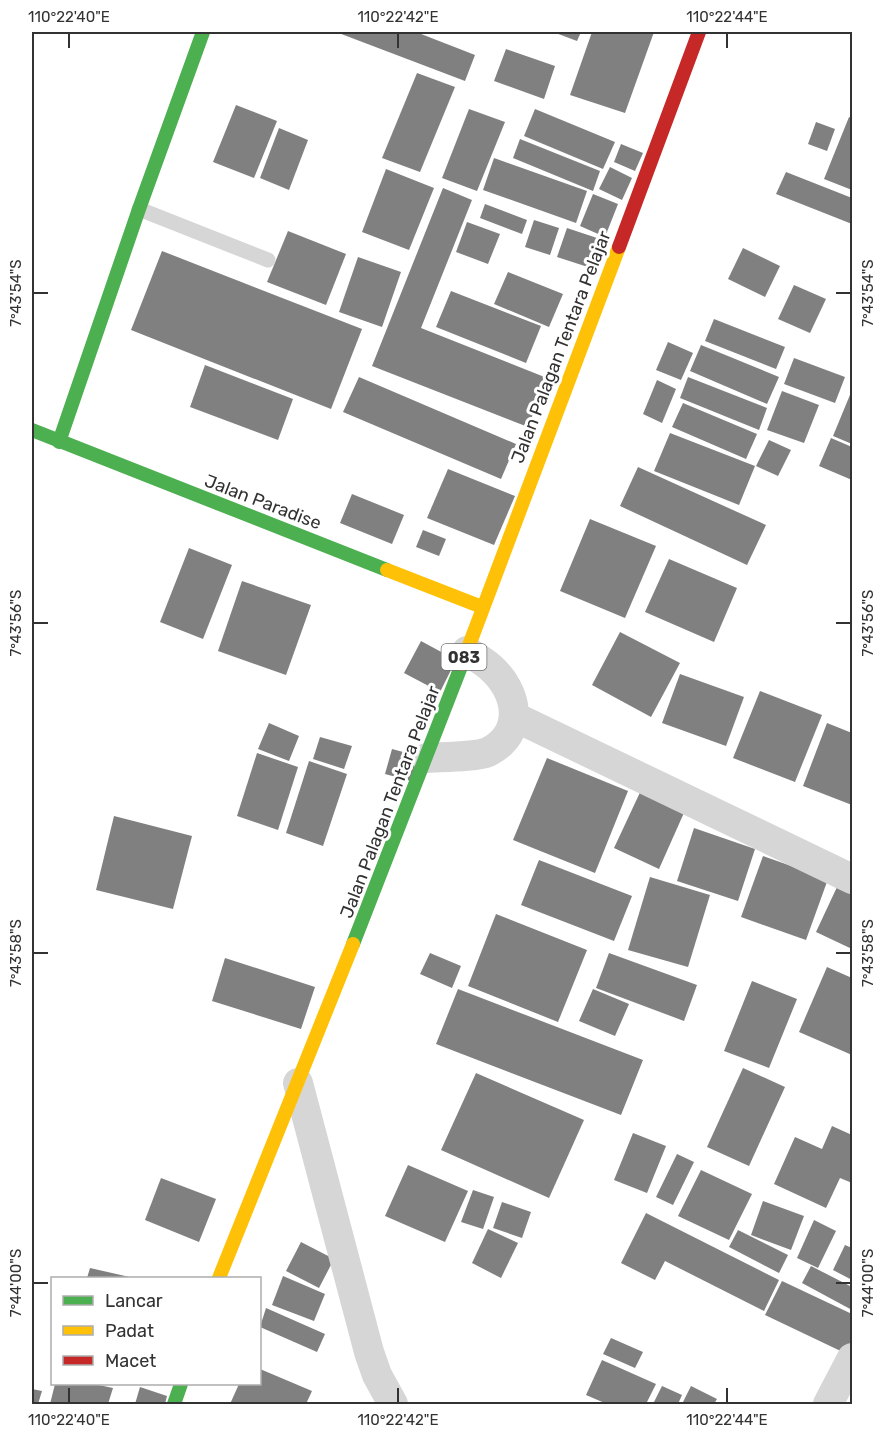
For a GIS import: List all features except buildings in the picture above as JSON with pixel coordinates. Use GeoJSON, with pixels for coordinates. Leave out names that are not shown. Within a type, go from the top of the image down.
{"type":"FeatureCollection","features":[{"type":"Feature","properties":{"kind":"main road"},"geometry":{"type":"LineString","coordinates":[[59,441],[203,32]]}},
{"type":"Feature","properties":{"kind":"main road","name":"Jalan Palagan Tentara Pelajar"},"geometry":{"type":"LineString","coordinates":[[219,1277],[427,758],[699,32]]}},
{"type":"Feature","properties":{"kind":"main road","name":"Jalan Paradise"},"geometry":{"type":"LineString","coordinates":[[32,430],[482,607]]}},
{"type":"Feature","properties":{"kind":"main road"},"geometry":{"type":"LineString","coordinates":[[174,1404],[180,1385]]}},
{"type":"Feature","properties":{"kind":"street"},"geometry":{"type":"LineString","coordinates":[[427,758],[487,752],[507,736],[515,717],[513,701],[504,682],[490,667],[466,651]]}},
{"type":"Feature","properties":{"kind":"street"},"geometry":{"type":"LineString","coordinates":[[515,717],[852,879]]}},
{"type":"Feature","properties":{"kind":"street"},"geometry":{"type":"LineString","coordinates":[[298,1083],[369,1352],[377,1375],[393,1404]]}},
{"type":"Feature","properties":{"kind":"street"},"geometry":{"type":"LineString","coordinates":[[828,1404],[852,1358]]}},
{"type":"Feature","properties":{"kind":"lane"},"geometry":{"type":"LineString","coordinates":[[139,209],[268,260]]}},
{"type":"Feature","properties":{"kind":"traffic: fast"},"geometry":{"type":"LineString","coordinates":[[59,442],[203,32]]}},
{"type":"Feature","properties":{"kind":"traffic: fast"},"geometry":{"type":"LineString","coordinates":[[32,430],[387,570]]}},
{"type":"Feature","properties":{"kind":"traffic: fast"},"geometry":{"type":"LineString","coordinates":[[353,944],[462,664]]}},
{"type":"Feature","properties":{"kind":"traffic: fast"},"geometry":{"type":"LineString","coordinates":[[174,1404],[181,1385]]}},
{"type":"Feature","properties":{"kind":"traffic: slow"},"geometry":{"type":"LineString","coordinates":[[462,664],[619,247]]}},
{"type":"Feature","properties":{"kind":"traffic: slow"},"geometry":{"type":"LineString","coordinates":[[387,570],[482,607]]}},
{"type":"Feature","properties":{"kind":"traffic: slow"},"geometry":{"type":"LineString","coordinates":[[219,1277],[353,944]]}},
{"type":"Feature","properties":{"kind":"traffic: jam"},"geometry":{"type":"LineString","coordinates":[[619,247],[699,32]]}}]}
